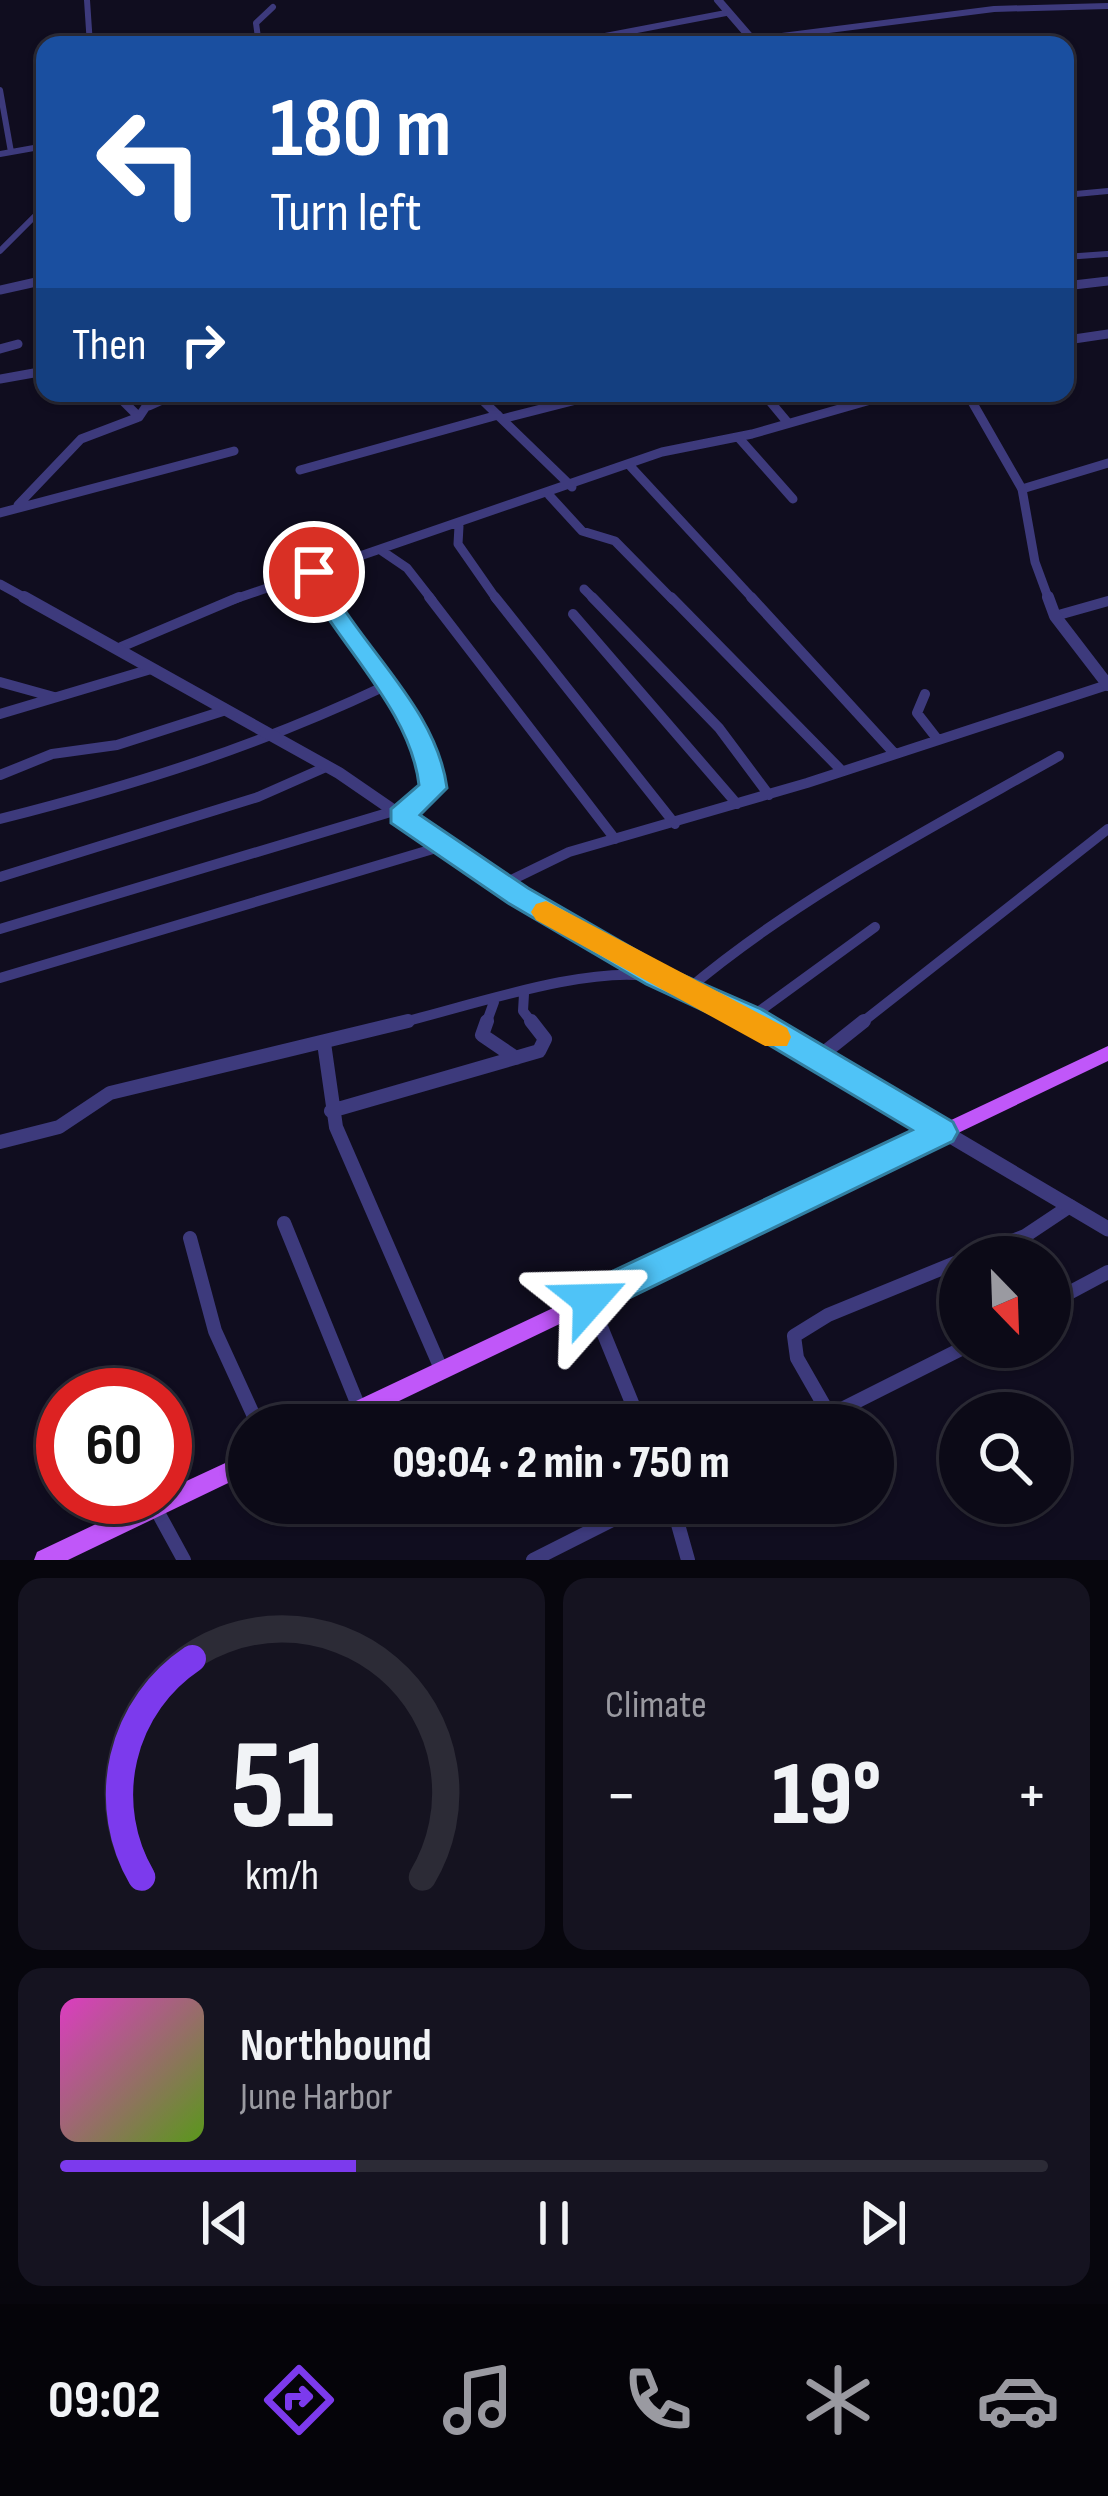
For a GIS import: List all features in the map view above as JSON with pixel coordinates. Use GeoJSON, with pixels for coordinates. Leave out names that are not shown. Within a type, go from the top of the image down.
{"type":"FeatureCollection","features":[{"type":"Feature","properties":{"kind":"main road"},"geometry":{"type":"LineString","coordinates":[[371,1404],[1108,1053]]}},
{"type":"Feature","properties":{"kind":"main road"},"geometry":{"type":"LineString","coordinates":[[192,1490],[228,1472]]}},
{"type":"Feature","properties":{"kind":"main road"},"geometry":{"type":"LineString","coordinates":[[45,1560],[121,1524]]}},
{"type":"Feature","properties":{"kind":"street"},"geometry":{"type":"LineString","coordinates":[[87,0],[89,36]]}},
{"type":"Feature","properties":{"kind":"street"},"geometry":{"type":"LineString","coordinates":[[718,0],[748,36]]}},
{"type":"Feature","properties":{"kind":"street"},"geometry":{"type":"LineString","coordinates":[[798,36],[997,9],[1108,6]]}},
{"type":"Feature","properties":{"kind":"street"},"geometry":{"type":"LineString","coordinates":[[258,36],[256,22],[273,7]]}},
{"type":"Feature","properties":{"kind":"street"},"geometry":{"type":"LineString","coordinates":[[605,36],[726,13]]}},
{"type":"Feature","properties":{"kind":"street"},"geometry":{"type":"LineString","coordinates":[[0,89],[11,152]]}},
{"type":"Feature","properties":{"kind":"street"},"geometry":{"type":"LineString","coordinates":[[0,154],[36,148]]}},
{"type":"Feature","properties":{"kind":"street"},"geometry":{"type":"LineString","coordinates":[[1074,194],[1108,191]]}},
{"type":"Feature","properties":{"kind":"street"},"geometry":{"type":"LineString","coordinates":[[0,251],[36,215]]}},
{"type":"Feature","properties":{"kind":"street"},"geometry":{"type":"LineString","coordinates":[[1074,256],[1107,254]]}},
{"type":"Feature","properties":{"kind":"street"},"geometry":{"type":"LineString","coordinates":[[1074,285],[1108,281]]}},
{"type":"Feature","properties":{"kind":"street"},"geometry":{"type":"LineString","coordinates":[[0,290],[36,282]]}},
{"type":"Feature","properties":{"kind":"street"},"geometry":{"type":"LineString","coordinates":[[1074,339],[1108,334]]}},
{"type":"Feature","properties":{"kind":"street"},"geometry":{"type":"LineString","coordinates":[[0,349],[18,344]]}},
{"type":"Feature","properties":{"kind":"street"},"geometry":{"type":"LineString","coordinates":[[0,379],[36,373]]}},
{"type":"Feature","properties":{"kind":"street"},"geometry":{"type":"LineString","coordinates":[[124,402],[140,417]]}},
{"type":"Feature","properties":{"kind":"street"},"geometry":{"type":"LineString","coordinates":[[12,509],[81,439],[140,417],[151,402]]}},
{"type":"Feature","properties":{"kind":"street"},"geometry":{"type":"LineString","coordinates":[[149,406],[158,402]]}},
{"type":"Feature","properties":{"kind":"street"},"geometry":{"type":"LineString","coordinates":[[484,402],[572,487]]}},
{"type":"Feature","properties":{"kind":"street"},"geometry":{"type":"LineString","coordinates":[[300,470],[566,402]]}},
{"type":"Feature","properties":{"kind":"street"},"geometry":{"type":"LineString","coordinates":[[770,402],[788,423]]}},
{"type":"Feature","properties":{"kind":"street"},"geometry":{"type":"LineString","coordinates":[[121,647],[220,604],[631,467],[674,448],[738,437],[863,402]]}},
{"type":"Feature","properties":{"kind":"street"},"geometry":{"type":"LineString","coordinates":[[501,885],[546,860],[769,795],[1108,685],[1055,616],[1035,562],[1022,489],[973,402]]}},
{"type":"Feature","properties":{"kind":"street"},"geometry":{"type":"LineString","coordinates":[[738,437],[793,500]]}},
{"type":"Feature","properties":{"kind":"street"},"geometry":{"type":"LineString","coordinates":[[0,513],[233,452]]}},
{"type":"Feature","properties":{"kind":"street"},"geometry":{"type":"LineString","coordinates":[[1022,489],[1108,463]]}},
{"type":"Feature","properties":{"kind":"street"},"geometry":{"type":"LineString","coordinates":[[631,467],[894,753]]}},
{"type":"Feature","properties":{"kind":"street"},"geometry":{"type":"LineString","coordinates":[[549,495],[582,531],[615,541],[842,771]]}},
{"type":"Feature","properties":{"kind":"street"},"geometry":{"type":"LineString","coordinates":[[459,526],[458,544],[470,566],[675,824]]}},
{"type":"Feature","properties":{"kind":"street"},"geometry":{"type":"LineString","coordinates":[[382,551],[407,568],[615,839]]}},
{"type":"Feature","properties":{"kind":"street"},"geometry":{"type":"LineString","coordinates":[[0,928],[397,813],[433,788],[430,765],[385,686],[330,607],[314,572]]}},
{"type":"Feature","properties":{"kind":"street"},"geometry":{"type":"LineString","coordinates":[[0,584],[121,647],[151,669],[326,767],[501,885],[663,979],[750,1018],[1108,1229]]}},
{"type":"Feature","properties":{"kind":"street"},"geometry":{"type":"LineString","coordinates":[[584,589],[719,728],[769,795]]}},
{"type":"Feature","properties":{"kind":"street"},"geometry":{"type":"LineString","coordinates":[[1055,616],[1108,601]]}},
{"type":"Feature","properties":{"kind":"street"},"geometry":{"type":"LineString","coordinates":[[573,614],[737,804]]}},
{"type":"Feature","properties":{"kind":"street"},"geometry":{"type":"LineString","coordinates":[[1088,664],[1108,658]]}},
{"type":"Feature","properties":{"kind":"street"},"geometry":{"type":"LineString","coordinates":[[0,714],[151,669]]}},
{"type":"Feature","properties":{"kind":"street"},"geometry":{"type":"LineString","coordinates":[[0,682],[57,698]]}},
{"type":"Feature","properties":{"kind":"street"},"geometry":{"type":"LineString","coordinates":[[0,819],[136,784],[272,739],[385,686]]}},
{"type":"Feature","properties":{"kind":"street"},"geometry":{"type":"LineString","coordinates":[[926,694],[917,713],[938,740]]}},
{"type":"Feature","properties":{"kind":"street"},"geometry":{"type":"LineString","coordinates":[[0,775],[52,754],[117,745],[223,711]]}},
{"type":"Feature","properties":{"kind":"street"},"geometry":{"type":"LineString","coordinates":[[687,990],[736,949],[831,885],[1059,756]]}},
{"type":"Feature","properties":{"kind":"street"},"geometry":{"type":"LineString","coordinates":[[0,877],[258,797],[326,767]]}},
{"type":"Feature","properties":{"kind":"street"},"geometry":{"type":"LineString","coordinates":[[815,1060],[1108,829]]}},
{"type":"Feature","properties":{"kind":"street"},"geometry":{"type":"LineString","coordinates":[[0,978],[443,846]]}},
{"type":"Feature","properties":{"kind":"street"},"geometry":{"type":"LineString","coordinates":[[750,1018],[874,926]]}},
{"type":"Feature","properties":{"kind":"street"},"geometry":{"type":"LineString","coordinates":[[0,1142],[59,1126],[110,1093],[608,973],[663,979]]}},
{"type":"Feature","properties":{"kind":"street"},"geometry":{"type":"LineString","coordinates":[[331,1111],[516,1058],[546,1043],[524,1011],[524,994]]}},
{"type":"Feature","properties":{"kind":"street"},"geometry":{"type":"LineString","coordinates":[[494,1002],[482,1035],[492,1047],[516,1058]]}},
{"type":"Feature","properties":{"kind":"street"},"geometry":{"type":"LineString","coordinates":[[324,1043],[331,1111],[442,1371]]}},
{"type":"Feature","properties":{"kind":"street"},"geometry":{"type":"LineString","coordinates":[[1025,1236],[1070,1206]]}},
{"type":"Feature","properties":{"kind":"street"},"geometry":{"type":"LineString","coordinates":[[284,1223],[358,1404]]}},
{"type":"Feature","properties":{"kind":"street"},"geometry":{"type":"LineString","coordinates":[[190,1238],[215,1331],[248,1404]]}},
{"type":"Feature","properties":{"kind":"street"},"geometry":{"type":"LineString","coordinates":[[823,1404],[797,1358],[794,1336],[829,1315],[939,1270]]}},
{"type":"Feature","properties":{"kind":"street"},"geometry":{"type":"LineString","coordinates":[[1071,1292],[1108,1272]]}},
{"type":"Feature","properties":{"kind":"street"},"geometry":{"type":"LineString","coordinates":[[590,1300],[632,1404]]}},
{"type":"Feature","properties":{"kind":"street"},"geometry":{"type":"LineString","coordinates":[[849,1404],[939,1360]]}},
{"type":"Feature","properties":{"kind":"street"},"geometry":{"type":"LineString","coordinates":[[164,1524],[184,1560]]}},
{"type":"Feature","properties":{"kind":"street"},"geometry":{"type":"LineString","coordinates":[[533,1560],[604,1524]]}},
{"type":"Feature","properties":{"kind":"street"},"geometry":{"type":"LineString","coordinates":[[678,1524],[688,1560]]}},
{"type":"Feature","properties":{"kind":"slow traffic"},"geometry":{"type":"LineString","coordinates":[[546,912],[657,976],[750,1018],[776,1037]]}},
{"type":"Feature","properties":{"kind":"route"},"geometry":{"type":"LineString","coordinates":[[314,572],[330,607],[404,712],[430,765],[433,788],[425,800],[401,816],[518,896],[657,976],[750,1018],[942,1132],[590,1300]]}}]}
